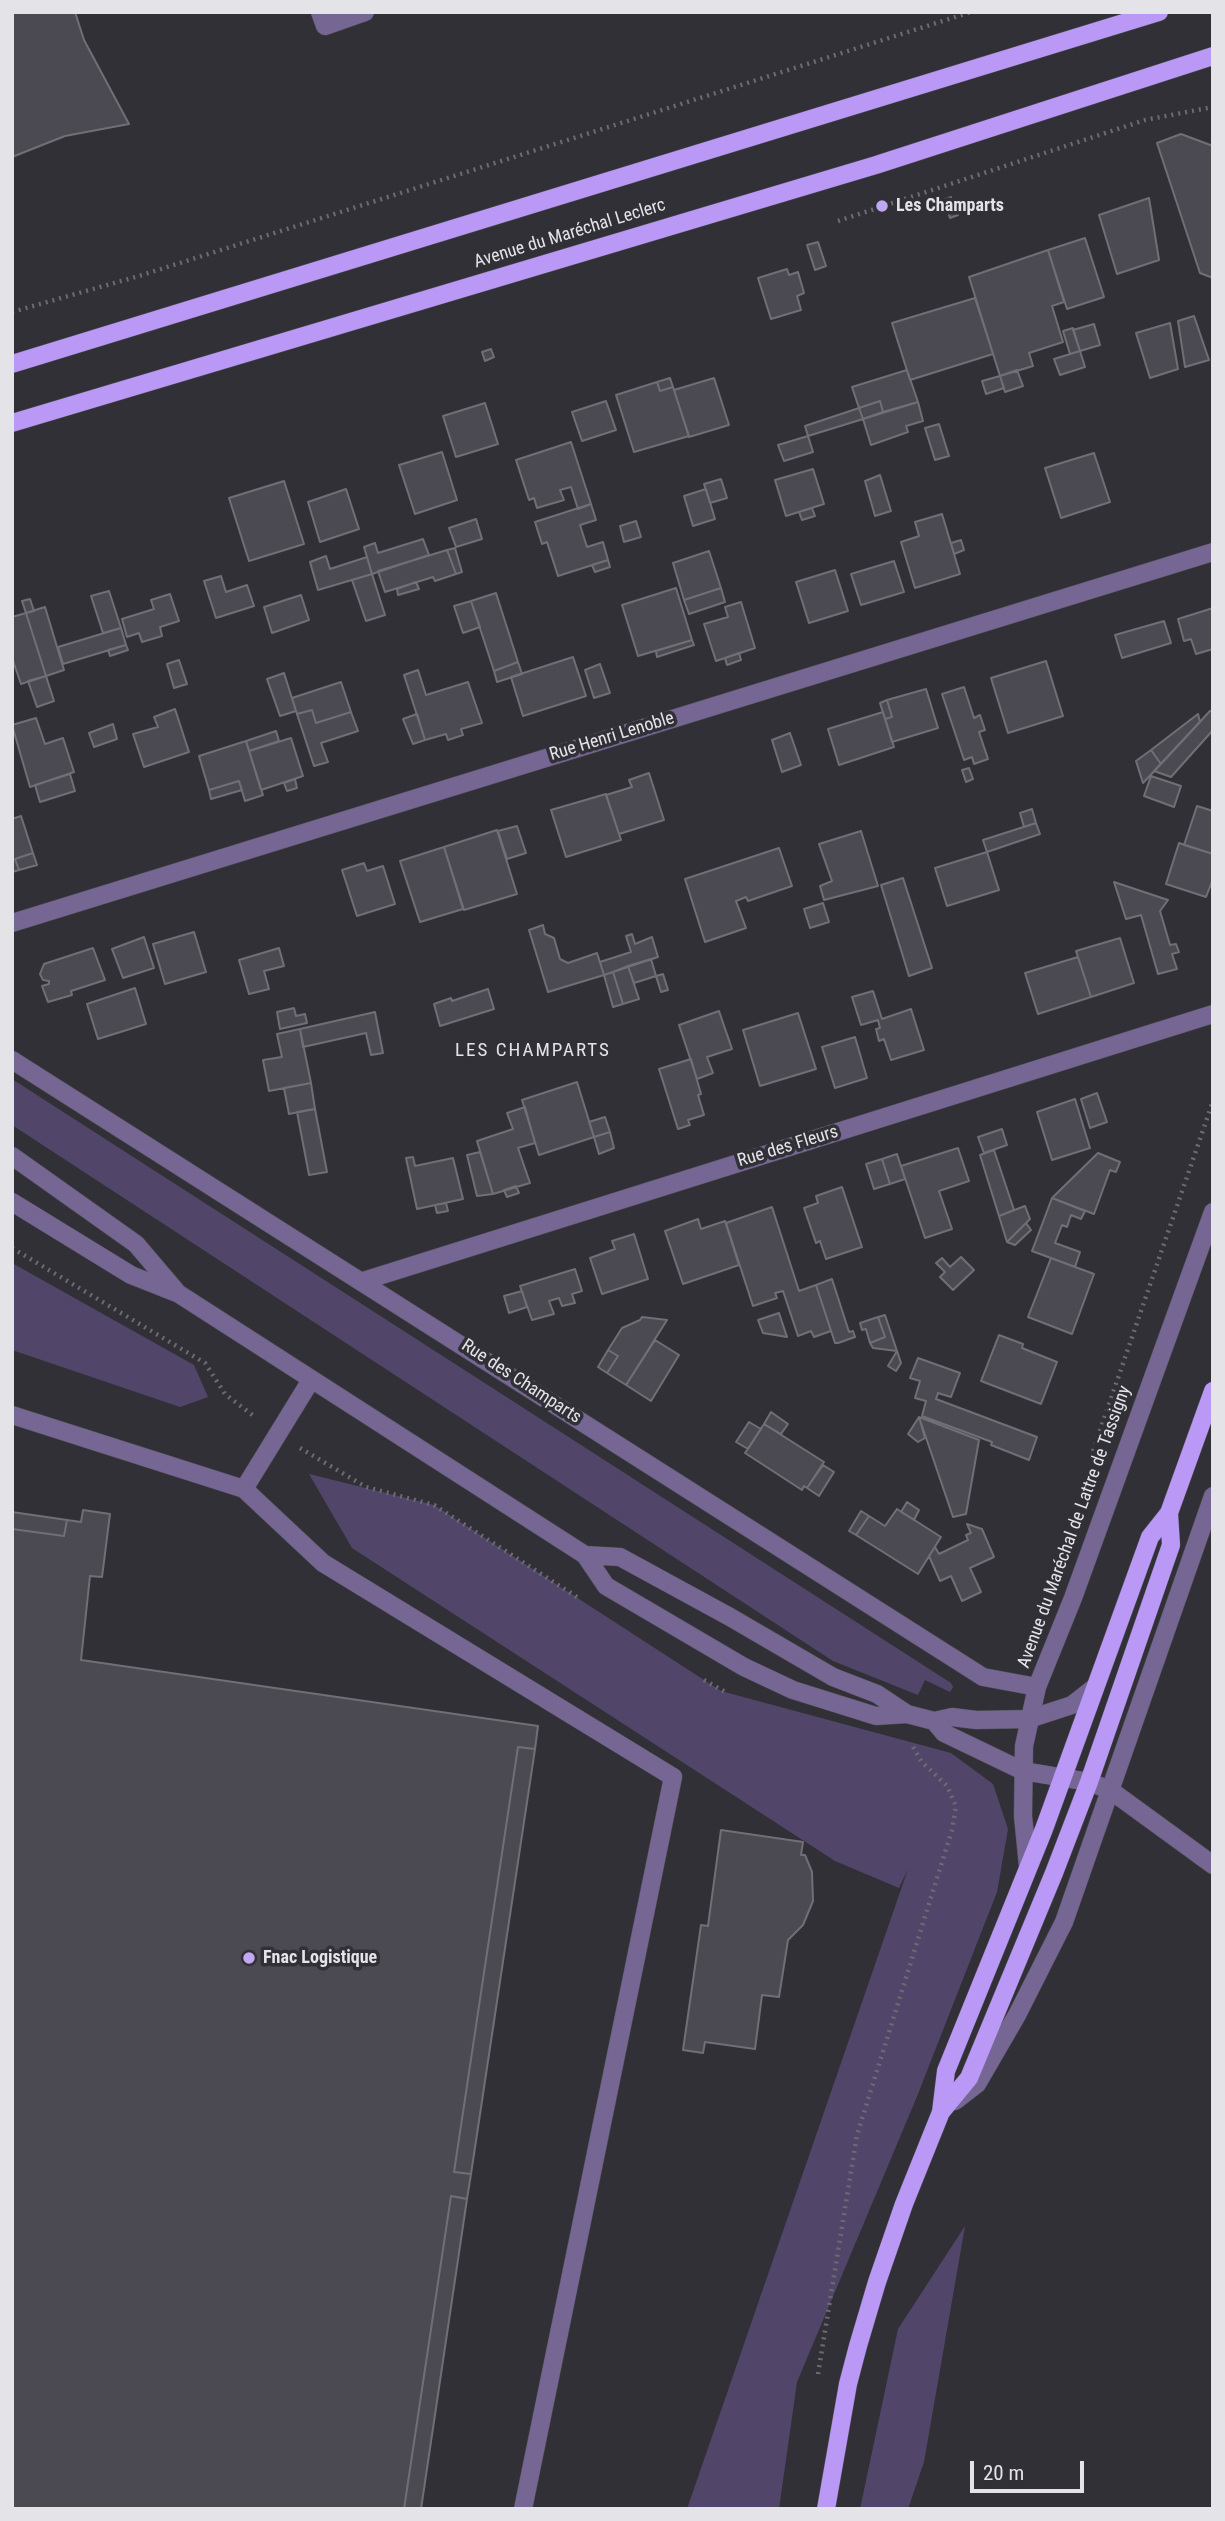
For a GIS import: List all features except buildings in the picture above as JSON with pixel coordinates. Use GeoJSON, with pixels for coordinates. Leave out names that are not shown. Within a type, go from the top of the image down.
{"type":"FeatureCollection","features":[{"type":"Feature","properties":{"kind":"main road"},"geometry":{"type":"LineString","coordinates":[[12,364],[1159,12]]}},
{"type":"Feature","properties":{"kind":"main road","name":"Avenue du Maréchal Leclerc"},"geometry":{"type":"LineString","coordinates":[[12,423],[876,165],[1213,56]]}},
{"type":"Feature","properties":{"kind":"main road","name":"Avenue du Maréchal de Lattre de Tassigny"},"geometry":{"type":"LineString","coordinates":[[826,2509],[848,2384],[858,2346],[904,2204],[941,2112],[946,2071],[1063,1777],[1150,1537],[1169,1513],[1213,1391]]}},
{"type":"Feature","properties":{"kind":"main road","name":"Avenue du Maréchal de Lattre de Tassigny"},"geometry":{"type":"LineString","coordinates":[[941,2112],[969,2078],[1040,1908],[1088,1782],[1171,1545],[1169,1513]]}},
{"type":"Feature","properties":{"kind":"street"},"geometry":{"type":"LineString","coordinates":[[320,12],[325,26],[365,12]]}},
{"type":"Feature","properties":{"kind":"street","name":"Rue Henri Lenoble"},"geometry":{"type":"LineString","coordinates":[[12,923],[1213,552]]}},
{"type":"Feature","properties":{"kind":"street","name":"Rue des Fleurs"},"geometry":{"type":"LineString","coordinates":[[363,1281],[1213,1014]]}},
{"type":"Feature","properties":{"kind":"street","name":"Rue des Champarts"},"geometry":{"type":"LineString","coordinates":[[12,1060],[983,1677],[1037,1687]]}},
{"type":"Feature","properties":{"kind":"street"},"geometry":{"type":"LineString","coordinates":[[12,1156],[136,1244],[179,1294]]}},
{"type":"Feature","properties":{"kind":"street"},"geometry":{"type":"LineString","coordinates":[[12,1202],[131,1275],[179,1294],[585,1555],[606,1586],[744,1667],[793,1690],[876,1716],[907,1714],[934,1721],[952,1717],[976,1720],[1029,1719],[1072,1705],[1096,1687]]}},
{"type":"Feature","properties":{"kind":"street","name":"Avenue du Maréchal de Lattre de Tassigny"},"geometry":{"type":"LineString","coordinates":[[1028,1866],[1023,1771],[1029,1719],[1037,1687],[1213,1212]]}},
{"type":"Feature","properties":{"kind":"street"},"geometry":{"type":"LineString","coordinates":[[244,1489],[311,1380]]}},
{"type":"Feature","properties":{"kind":"street"},"geometry":{"type":"LineString","coordinates":[[12,1415],[244,1489],[323,1563],[673,1777],[523,2509]]}},
{"type":"Feature","properties":{"kind":"street"},"geometry":{"type":"LineString","coordinates":[[941,2112],[977,2084],[1017,2015],[1064,1922],[1213,1496]]}},
{"type":"Feature","properties":{"kind":"street"},"geometry":{"type":"LineString","coordinates":[[585,1555],[620,1557],[832,1677],[877,1694],[907,1714]]}},
{"type":"Feature","properties":{"kind":"street"},"geometry":{"type":"LineString","coordinates":[[934,1721],[944,1733],[1023,1771],[1088,1782],[1110,1790],[1213,1865]]}},
{"type":"Feature","properties":{"kind":"path"},"geometry":{"type":"LineString","coordinates":[[12,312],[139,276],[971,12]]}},
{"type":"Feature","properties":{"kind":"path"},"geometry":{"type":"LineString","coordinates":[[838,221],[1145,120],[1213,107]]}},
{"type":"Feature","properties":{"kind":"path"},"geometry":{"type":"LineString","coordinates":[[1091,1456],[1213,1101]]}},
{"type":"Feature","properties":{"kind":"path"},"geometry":{"type":"LineString","coordinates":[[12,1248],[205,1363],[225,1394],[277,1434],[366,1487],[434,1506],[583,1602]]}},
{"type":"Feature","properties":{"kind":"path"},"geometry":{"type":"LineString","coordinates":[[698,1676],[721,1691],[734,1694]]}},
{"type":"Feature","properties":{"kind":"path"},"geometry":{"type":"LineString","coordinates":[[818,2375],[857,2135],[952,1830],[956,1806],[947,1786],[915,1754],[911,1741]]}},
{"type":"Feature","properties":{"kind":"shaded area"},"geometry":{"type":"Polygon","coordinates":[[[12,1079],[951,1683],[953,1687],[950,1692],[925,1680],[918,1695],[833,1661],[12,1125],[12,1079]]]}},
{"type":"Feature","properties":{"kind":"shaded area"},"geometry":{"type":"Polygon","coordinates":[[[12,1263],[194,1365],[208,1397],[180,1407],[12,1350],[12,1263]]]}},
{"type":"Feature","properties":{"kind":"shaded area"},"geometry":{"type":"Polygon","coordinates":[[[309,1474],[434,1505],[721,1691],[951,1753],[993,1784],[1008,1829],[997,1892],[916,2099],[797,2382],[779,2509],[687,2509],[908,1869],[899,1888],[835,1861],[352,1548],[309,1474]]]}},
{"type":"Feature","properties":{"kind":"shaded area"},"geometry":{"type":"Polygon","coordinates":[[[965,2226],[924,2462],[908,2509],[860,2509],[898,2329],[965,2226]]]}},
{"type":"Feature","properties":{"kind":"place","name":"Les Champarts"},"geometry":{"type":"Point","coordinates":[882,206]}},
{"type":"Feature","properties":{"kind":"place","name":"Fnac Logistique"},"geometry":{"type":"Point","coordinates":[249,1958]}},
{"type":"Feature","properties":{"kind":"district","name":"LES CHAMPARTS"},"geometry":{"type":"Point","coordinates":[533,1051]}}]}
